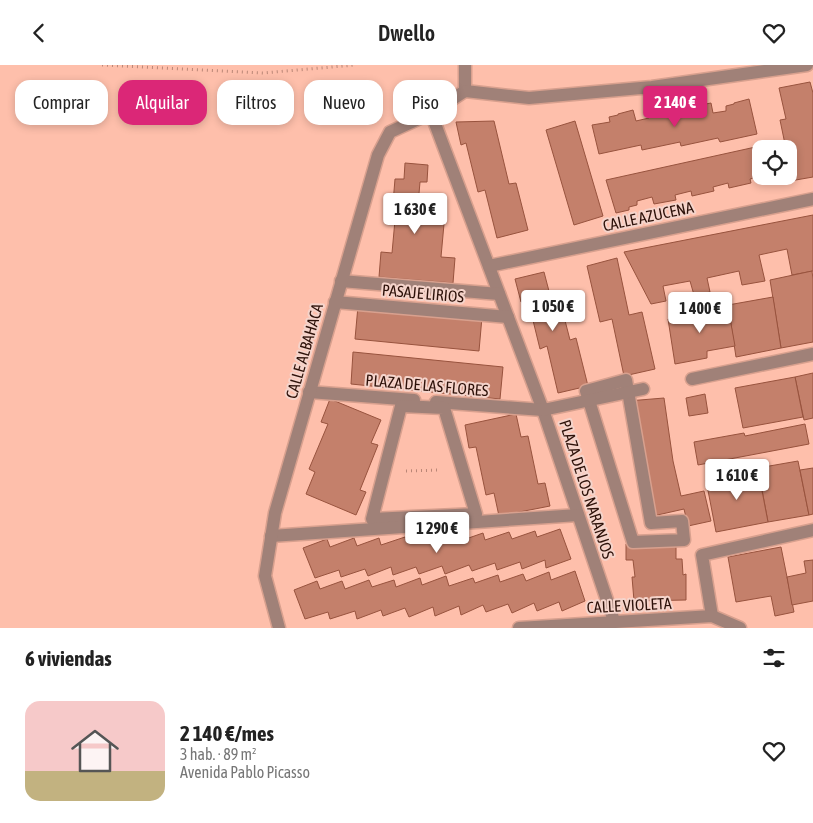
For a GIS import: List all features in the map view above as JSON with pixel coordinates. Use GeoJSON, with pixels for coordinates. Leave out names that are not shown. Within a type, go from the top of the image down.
{"type":"FeatureCollection","features":[{"type":"Feature","properties":{"kind":"street"},"geometry":{"type":"LineString","coordinates":[[465,65],[465,91],[529,98],[652,87],[807,65]]}},
{"type":"Feature","properties":{"kind":"street","name":"CALLE ALBAHACA"},"geometry":{"type":"LineString","coordinates":[[457,96],[465,91]]}},
{"type":"Feature","properties":{"kind":"street","name":"CALLE ALBAHACA"},"geometry":{"type":"LineString","coordinates":[[279,628],[265,576],[275,513],[378,155],[390,132],[405,125]]}},
{"type":"Feature","properties":{"kind":"street"},"geometry":{"type":"LineString","coordinates":[[436,125],[543,410]]}},
{"type":"Feature","properties":{"kind":"street","name":"CALLE AZUCENA"},"geometry":{"type":"LineString","coordinates":[[489,266],[813,199]]}},
{"type":"Feature","properties":{"kind":"street","name":"PASAJE LIRIOS"},"geometry":{"type":"LineString","coordinates":[[341,281],[499,294]]}},
{"type":"Feature","properties":{"kind":"street","name":"PASAJE LIRIOS"},"geometry":{"type":"LineString","coordinates":[[335,302],[508,317]]}},
{"type":"Feature","properties":{"kind":"street"},"geometry":{"type":"LineString","coordinates":[[692,379],[813,354]]}},
{"type":"Feature","properties":{"kind":"street","name":"PLAZA DE LOS NARANJOS"},"geometry":{"type":"LineString","coordinates":[[614,621],[543,410],[644,389]]}},
{"type":"Feature","properties":{"kind":"street","name":"PLAZA DE LAS FLORES"},"geometry":{"type":"LineString","coordinates":[[309,392],[543,410]]}},
{"type":"Feature","properties":{"kind":"street","name":"PLAZA DE LOS NARANJOS"},"geometry":{"type":"LineString","coordinates":[[588,401],[633,542],[684,540],[682,521],[651,523],[628,392]]}},
{"type":"Feature","properties":{"kind":"street","name":"PLAZA DE LAS FLORES"},"geometry":{"type":"LineString","coordinates":[[401,406],[444,408],[476,514],[372,519],[384,473],[401,406]]}},
{"type":"Feature","properties":{"kind":"street"},"geometry":{"type":"LineString","coordinates":[[271,536],[578,515]]}},
{"type":"Feature","properties":{"kind":"street"},"geometry":{"type":"LineString","coordinates":[[712,616],[702,555],[813,530]]}},
{"type":"Feature","properties":{"kind":"street","name":"CALLE VIOLETA"},"geometry":{"type":"LineString","coordinates":[[519,628],[712,616],[740,628]]}},
{"type":"Feature","properties":{"kind":"path"},"geometry":{"type":"LineString","coordinates":[[102,65],[263,73],[355,65]]}},
{"type":"Feature","properties":{"kind":"path"},"geometry":{"type":"LineString","coordinates":[[384,473],[462,468]]}},
{"type":"Feature","properties":{"kind":"building"},"geometry":{"type":"Polygon","coordinates":[[[810,82],[813,93],[813,177],[797,180],[797,140],[784,140],[780,120],[786,119],[779,88],[810,82]]]}},
{"type":"Feature","properties":{"kind":"building"},"geometry":{"type":"Polygon","coordinates":[[[749,99],[757,134],[720,142],[718,138],[681,146],[680,142],[642,150],[641,145],[599,154],[592,125],[610,122],[609,117],[633,110],[636,121],[649,118],[648,113],[672,106],[674,117],[688,114],[687,110],[695,108],[695,106],[711,103],[713,113],[726,111],[726,106],[749,99]]]}},
{"type":"Feature","properties":{"kind":"building"},"geometry":{"type":"Polygon","coordinates":[[[494,121],[509,184],[516,183],[528,230],[497,238],[485,190],[478,192],[466,143],[461,145],[457,122],[494,121]]]}},
{"type":"Feature","properties":{"kind":"building"},"geometry":{"type":"Polygon","coordinates":[[[575,121],[603,216],[574,225],[546,130],[575,121]]]}},
{"type":"Feature","properties":{"kind":"building"},"geometry":{"type":"Polygon","coordinates":[[[752,148],[751,183],[729,188],[728,183],[713,187],[714,191],[692,196],[691,191],[675,195],[676,200],[654,204],[652,197],[637,201],[637,205],[629,207],[629,210],[616,213],[606,180],[752,148]]]}},
{"type":"Feature","properties":{"kind":"building"},"geometry":{"type":"Polygon","coordinates":[[[405,163],[428,165],[427,182],[420,182],[418,205],[438,207],[437,223],[444,224],[441,257],[455,258],[453,283],[379,277],[381,252],[392,253],[395,220],[388,219],[389,203],[393,203],[395,179],[404,179],[405,163]]]}},
{"type":"Feature","properties":{"kind":"building"},"geometry":{"type":"Polygon","coordinates":[[[813,215],[813,271],[792,275],[787,249],[759,255],[765,281],[742,285],[739,271],[707,278],[710,292],[694,295],[690,281],[663,286],[666,301],[651,304],[624,252],[813,215]]]}},
{"type":"Feature","properties":{"kind":"building"},"geometry":{"type":"Polygon","coordinates":[[[617,258],[629,315],[642,312],[655,369],[624,376],[612,319],[600,322],[587,266],[617,258]]]}},
{"type":"Feature","properties":{"kind":"building"},"geometry":{"type":"Polygon","coordinates":[[[812,271],[813,342],[781,348],[770,280],[812,271]]]}},
{"type":"Feature","properties":{"kind":"building"},"geometry":{"type":"Polygon","coordinates":[[[544,272],[550,295],[558,293],[570,340],[576,338],[588,386],[558,393],[547,346],[540,349],[528,300],[521,302],[515,279],[544,272]]]}},
{"type":"Feature","properties":{"kind":"building"},"geometry":{"type":"Polygon","coordinates":[[[773,297],[781,348],[736,357],[728,305],[773,297]]]}},
{"type":"Feature","properties":{"kind":"building"},"geometry":{"type":"Polygon","coordinates":[[[358,306],[482,317],[479,351],[355,339],[358,306]]]}},
{"type":"Feature","properties":{"kind":"building"},"geometry":{"type":"Polygon","coordinates":[[[728,307],[735,346],[707,351],[707,358],[675,364],[668,319],[728,307]]]}},
{"type":"Feature","properties":{"kind":"building"},"geometry":{"type":"Polygon","coordinates":[[[353,352],[503,367],[500,399],[351,384],[353,352]]]}},
{"type":"Feature","properties":{"kind":"building"},"geometry":{"type":"Polygon","coordinates":[[[813,373],[813,418],[804,420],[795,377],[813,373]]]}},
{"type":"Feature","properties":{"kind":"building"},"geometry":{"type":"Polygon","coordinates":[[[795,377],[803,417],[743,428],[735,388],[795,377]]]}},
{"type":"Feature","properties":{"kind":"building"},"geometry":{"type":"Polygon","coordinates":[[[705,394],[708,413],[689,416],[686,398],[705,394]]]}},
{"type":"Feature","properties":{"kind":"building"},"geometry":{"type":"Polygon","coordinates":[[[664,398],[673,461],[681,496],[704,491],[711,521],[688,526],[684,509],[653,516],[628,401],[664,398]]]}},
{"type":"Feature","properties":{"kind":"building"},"geometry":{"type":"Polygon","coordinates":[[[330,399],[381,420],[371,443],[378,445],[360,490],[366,492],[356,515],[306,494],[315,472],[309,469],[328,424],[321,422],[330,399]]]}},
{"type":"Feature","properties":{"kind":"building"},"geometry":{"type":"Polygon","coordinates":[[[516,414],[521,437],[528,436],[538,484],[545,483],[550,506],[499,516],[494,493],[486,495],[476,447],[469,448],[465,425],[516,414]]]}},
{"type":"Feature","properties":{"kind":"building"},"geometry":{"type":"Polygon","coordinates":[[[805,424],[809,444],[698,465],[694,442],[744,433],[745,436],[805,424]]]}},
{"type":"Feature","properties":{"kind":"building"},"geometry":{"type":"Polygon","coordinates":[[[798,461],[809,515],[768,522],[758,468],[798,461]]]}},
{"type":"Feature","properties":{"kind":"building"},"geometry":{"type":"Polygon","coordinates":[[[813,468],[813,514],[809,515],[800,470],[813,468]]]}},
{"type":"Feature","properties":{"kind":"building"},"geometry":{"type":"Polygon","coordinates":[[[758,470],[768,522],[716,532],[706,480],[758,470]]]}},
{"type":"Feature","properties":{"kind":"building"},"geometry":{"type":"Polygon","coordinates":[[[560,529],[571,559],[546,568],[545,560],[522,569],[520,562],[497,570],[495,563],[472,571],[469,565],[445,574],[442,566],[419,574],[416,567],[393,575],[391,567],[368,576],[365,569],[341,577],[339,570],[315,578],[303,548],[327,539],[330,547],[354,538],[357,546],[379,538],[381,545],[405,537],[408,543],[430,536],[433,542],[457,534],[460,541],[483,533],[485,540],[509,532],[512,539],[535,531],[537,537],[560,529]]]}},
{"type":"Feature","properties":{"kind":"building"},"geometry":{"type":"Polygon","coordinates":[[[676,543],[676,559],[682,559],[683,575],[686,574],[686,600],[634,601],[632,577],[635,577],[633,560],[626,560],[626,544],[676,543]]]}},
{"type":"Feature","properties":{"kind":"building"},"geometry":{"type":"Polygon","coordinates":[[[781,547],[794,612],[775,616],[771,596],[736,602],[728,557],[781,547]]]}},
{"type":"Feature","properties":{"kind":"building"},"geometry":{"type":"Polygon","coordinates":[[[813,560],[813,601],[792,605],[787,577],[806,573],[804,561],[813,560]]]}},
{"type":"Feature","properties":{"kind":"building"},"geometry":{"type":"Polygon","coordinates":[[[575,571],[585,601],[562,611],[559,602],[537,611],[534,603],[512,613],[508,604],[486,612],[483,605],[461,615],[459,606],[435,616],[433,607],[409,617],[405,608],[383,616],[381,610],[357,619],[355,611],[330,619],[328,612],[305,619],[294,590],[317,581],[320,589],[342,581],[345,589],[369,580],[372,587],[394,580],[396,587],[420,578],[422,585],[446,576],[449,586],[473,578],[475,583],[498,575],[500,582],[523,574],[526,581],[549,572],[551,580],[575,571]]]}}]}
